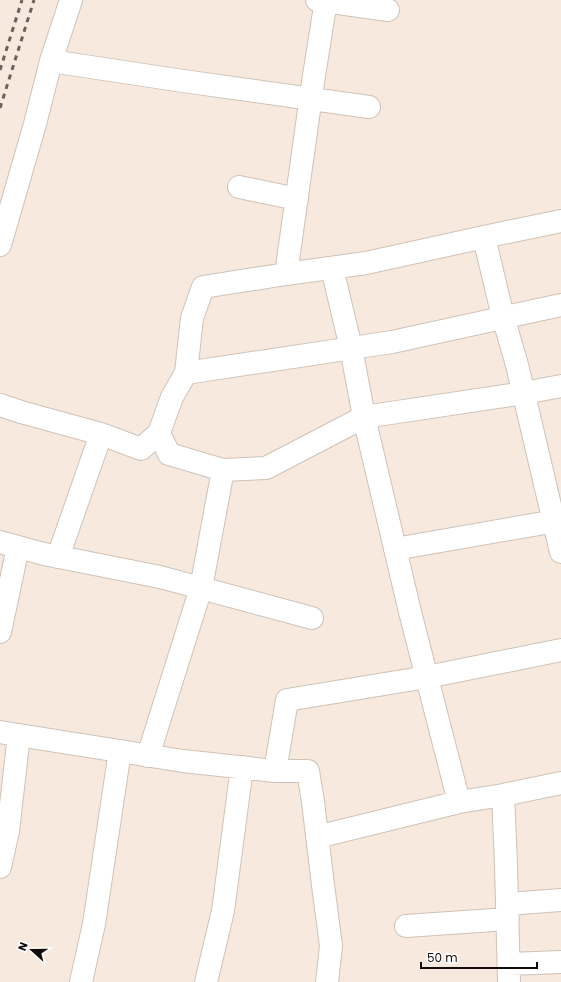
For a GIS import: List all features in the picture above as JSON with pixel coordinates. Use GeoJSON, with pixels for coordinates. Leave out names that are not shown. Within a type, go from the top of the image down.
{"type":"FeatureCollection","features":[{"type":"Feature","properties":{"kind":"street"},"geometry":{"type":"LineString","coordinates":[[0,245],[35,124],[51,61],[71,0]]}},
{"type":"Feature","properties":{"kind":"street"},"geometry":{"type":"LineString","coordinates":[[286,274],[323,0],[388,10]]}},
{"type":"Feature","properties":{"kind":"street"},"geometry":{"type":"LineString","coordinates":[[51,61],[369,107]]}},
{"type":"Feature","properties":{"kind":"street"},"geometry":{"type":"LineString","coordinates":[[239,187],[297,199]]}},
{"type":"Feature","properties":{"kind":"street"},"geometry":{"type":"LineString","coordinates":[[0,405],[101,434],[141,449],[159,434],[172,397],[186,373],[192,318],[203,287],[366,263],[561,221]]}},
{"type":"Feature","properties":{"kind":"street"},"geometry":{"type":"LineString","coordinates":[[484,237],[557,520],[561,552]]}},
{"type":"Feature","properties":{"kind":"street"},"geometry":{"type":"LineString","coordinates":[[332,268],[351,348],[364,417],[395,549],[459,802]]}},
{"type":"Feature","properties":{"kind":"street"},"geometry":{"type":"LineString","coordinates":[[186,373],[392,342],[561,305]]}},
{"type":"Feature","properties":{"kind":"street"},"geometry":{"type":"LineString","coordinates":[[159,434],[169,454],[223,470],[266,468],[364,417],[561,386]]}},
{"type":"Feature","properties":{"kind":"street"},"geometry":{"type":"LineString","coordinates":[[58,556],[101,434]]}},
{"type":"Feature","properties":{"kind":"street"},"geometry":{"type":"LineString","coordinates":[[148,756],[201,588],[223,470]]}},
{"type":"Feature","properties":{"kind":"street"},"geometry":{"type":"LineString","coordinates":[[395,549],[557,520]]}},
{"type":"Feature","properties":{"kind":"street"},"geometry":{"type":"LineString","coordinates":[[0,632],[9,544],[58,556],[160,577],[312,618]]}},
{"type":"Feature","properties":{"kind":"street"},"geometry":{"type":"LineString","coordinates":[[275,771],[287,700],[427,678],[561,650]]}},
{"type":"Feature","properties":{"kind":"street"},"geometry":{"type":"LineString","coordinates":[[0,867],[8,831],[9,733],[183,761],[275,771],[308,771],[331,946],[327,982]]}},
{"type":"Feature","properties":{"kind":"street"},"geometry":{"type":"LineString","coordinates":[[81,982],[94,924],[120,751]]}},
{"type":"Feature","properties":{"kind":"street"},"geometry":{"type":"LineString","coordinates":[[206,982],[223,912],[242,767]]}},
{"type":"Feature","properties":{"kind":"street"},"geometry":{"type":"LineString","coordinates":[[317,837],[459,802],[561,783]]}},
{"type":"Feature","properties":{"kind":"street"},"geometry":{"type":"LineString","coordinates":[[503,795],[509,973],[561,962]]}},
{"type":"Feature","properties":{"kind":"street"},"geometry":{"type":"LineString","coordinates":[[406,926],[507,912],[561,900]]}},
{"type":"Feature","properties":{"kind":"railway"},"geometry":{"type":"LineString","coordinates":[[0,70],[22,0]]}},
{"type":"Feature","properties":{"kind":"railway"},"geometry":{"type":"LineString","coordinates":[[0,108],[34,0]]}}]}
